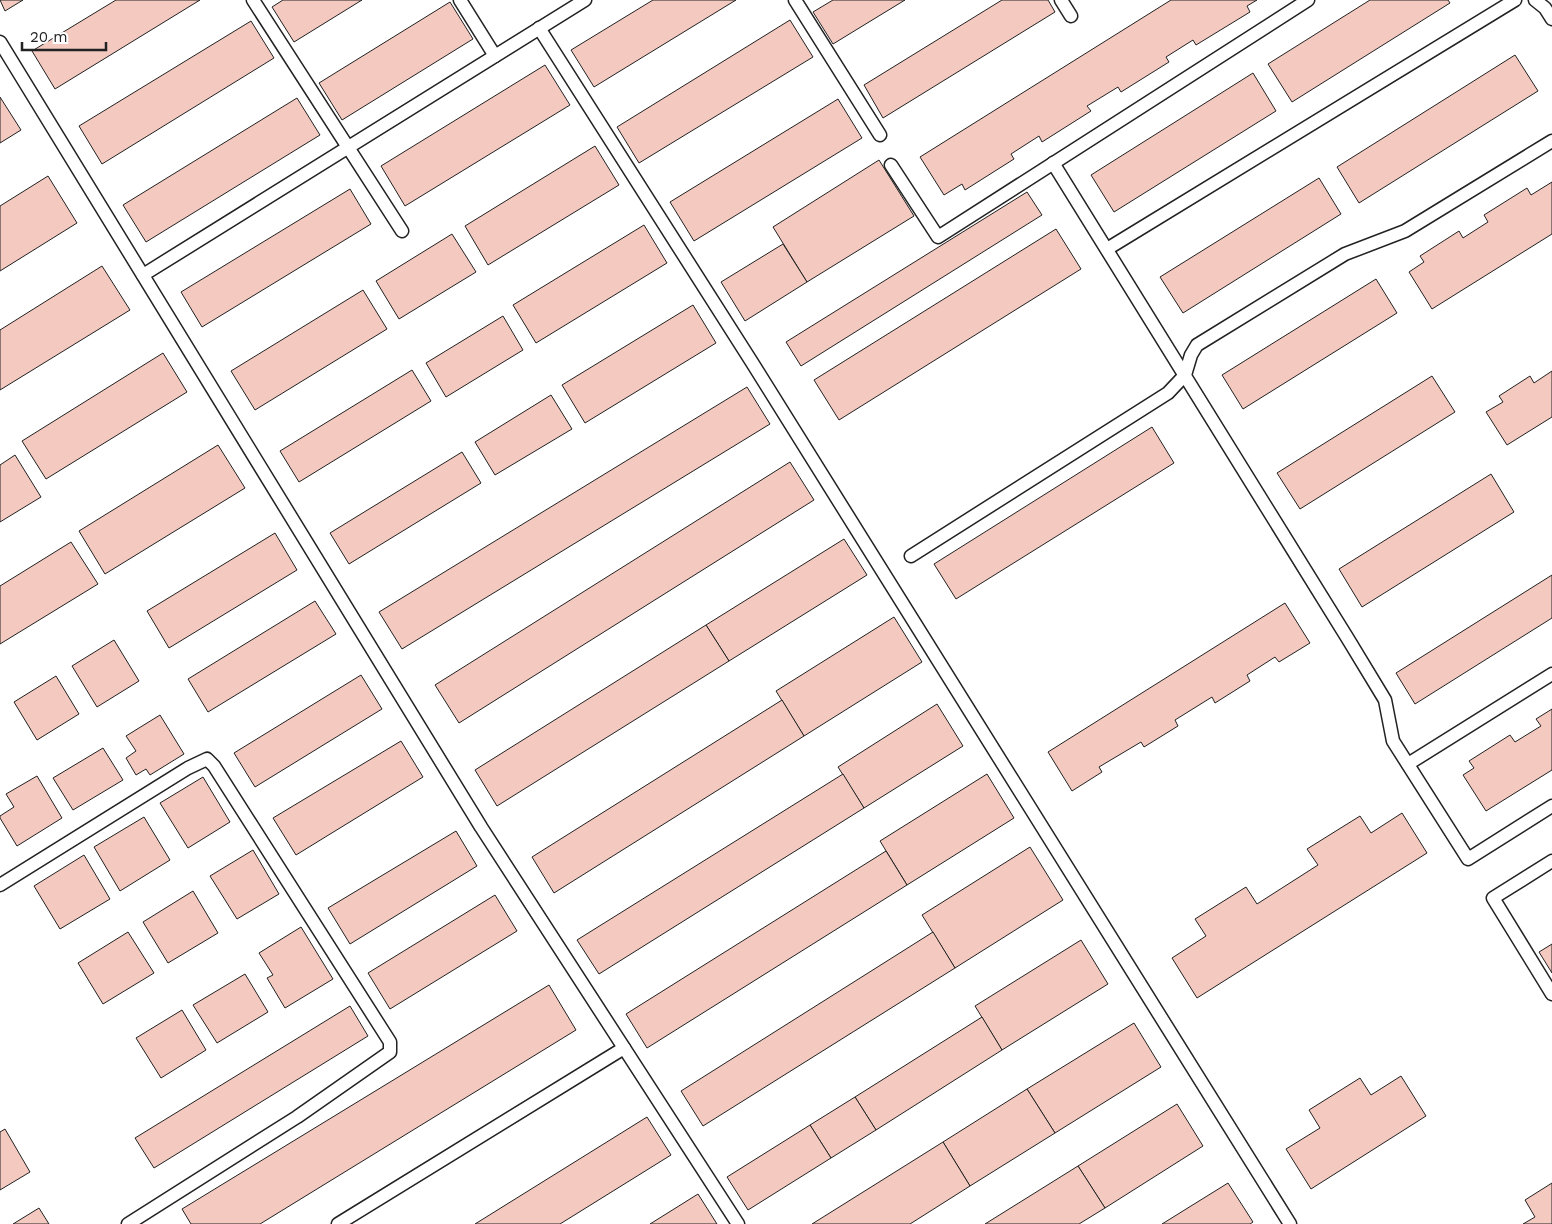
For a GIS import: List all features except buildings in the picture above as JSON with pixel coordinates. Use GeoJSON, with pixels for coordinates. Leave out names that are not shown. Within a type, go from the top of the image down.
{"type":"FeatureCollection","features":[{"type":"Feature","properties":{"kind":"lane"},"geometry":{"type":"LineString","coordinates":[[253,0],[402,231]]}},
{"type":"Feature","properties":{"kind":"lane"},"geometry":{"type":"LineString","coordinates":[[460,0],[495,56]]}},
{"type":"Feature","properties":{"kind":"lane"},"geometry":{"type":"LineString","coordinates":[[143,275],[586,0]]}},
{"type":"Feature","properties":{"kind":"lane"},"geometry":{"type":"LineString","coordinates":[[795,0],[880,135]]}},
{"type":"Feature","properties":{"kind":"lane"},"geometry":{"type":"LineString","coordinates":[[1061,0],[1071,16]]}},
{"type":"Feature","properties":{"kind":"lane"},"geometry":{"type":"LineString","coordinates":[[891,165],[938,237],[1308,0]]}},
{"type":"Feature","properties":{"kind":"lane"},"geometry":{"type":"LineString","coordinates":[[1107,249],[1514,0]]}},
{"type":"Feature","properties":{"kind":"lane"},"geometry":{"type":"LineString","coordinates":[[1536,0],[1545,8],[1552,19]]}},
{"type":"Feature","properties":{"kind":"lane"},"geometry":{"type":"LineString","coordinates":[[540,28],[754,364],[1290,1224]]}},
{"type":"Feature","properties":{"kind":"lane"},"geometry":{"type":"LineString","coordinates":[[0,42],[481,827],[738,1224]]}},
{"type":"Feature","properties":{"kind":"lane"},"geometry":{"type":"LineString","coordinates":[[911,556],[1168,393],[1185,375],[1191,355],[1197,345],[1345,254],[1405,231],[1552,141]]}},
{"type":"Feature","properties":{"kind":"lane"},"geometry":{"type":"LineString","coordinates":[[1053,163],[1348,639],[1384,700],[1393,741],[1468,859],[1552,806]]}},
{"type":"Feature","properties":{"kind":"lane"},"geometry":{"type":"LineString","coordinates":[[1408,764],[1552,674]]}},
{"type":"Feature","properties":{"kind":"lane"},"geometry":{"type":"LineString","coordinates":[[0,885],[188,768],[207,759],[214,766],[390,1042],[390,1052],[312,1106],[128,1224]]}},
{"type":"Feature","properties":{"kind":"lane"},"geometry":{"type":"LineString","coordinates":[[1552,861],[1492,898],[1552,994]]}},
{"type":"Feature","properties":{"kind":"lane"},"geometry":{"type":"LineString","coordinates":[[338,1224],[624,1048]]}}]}
